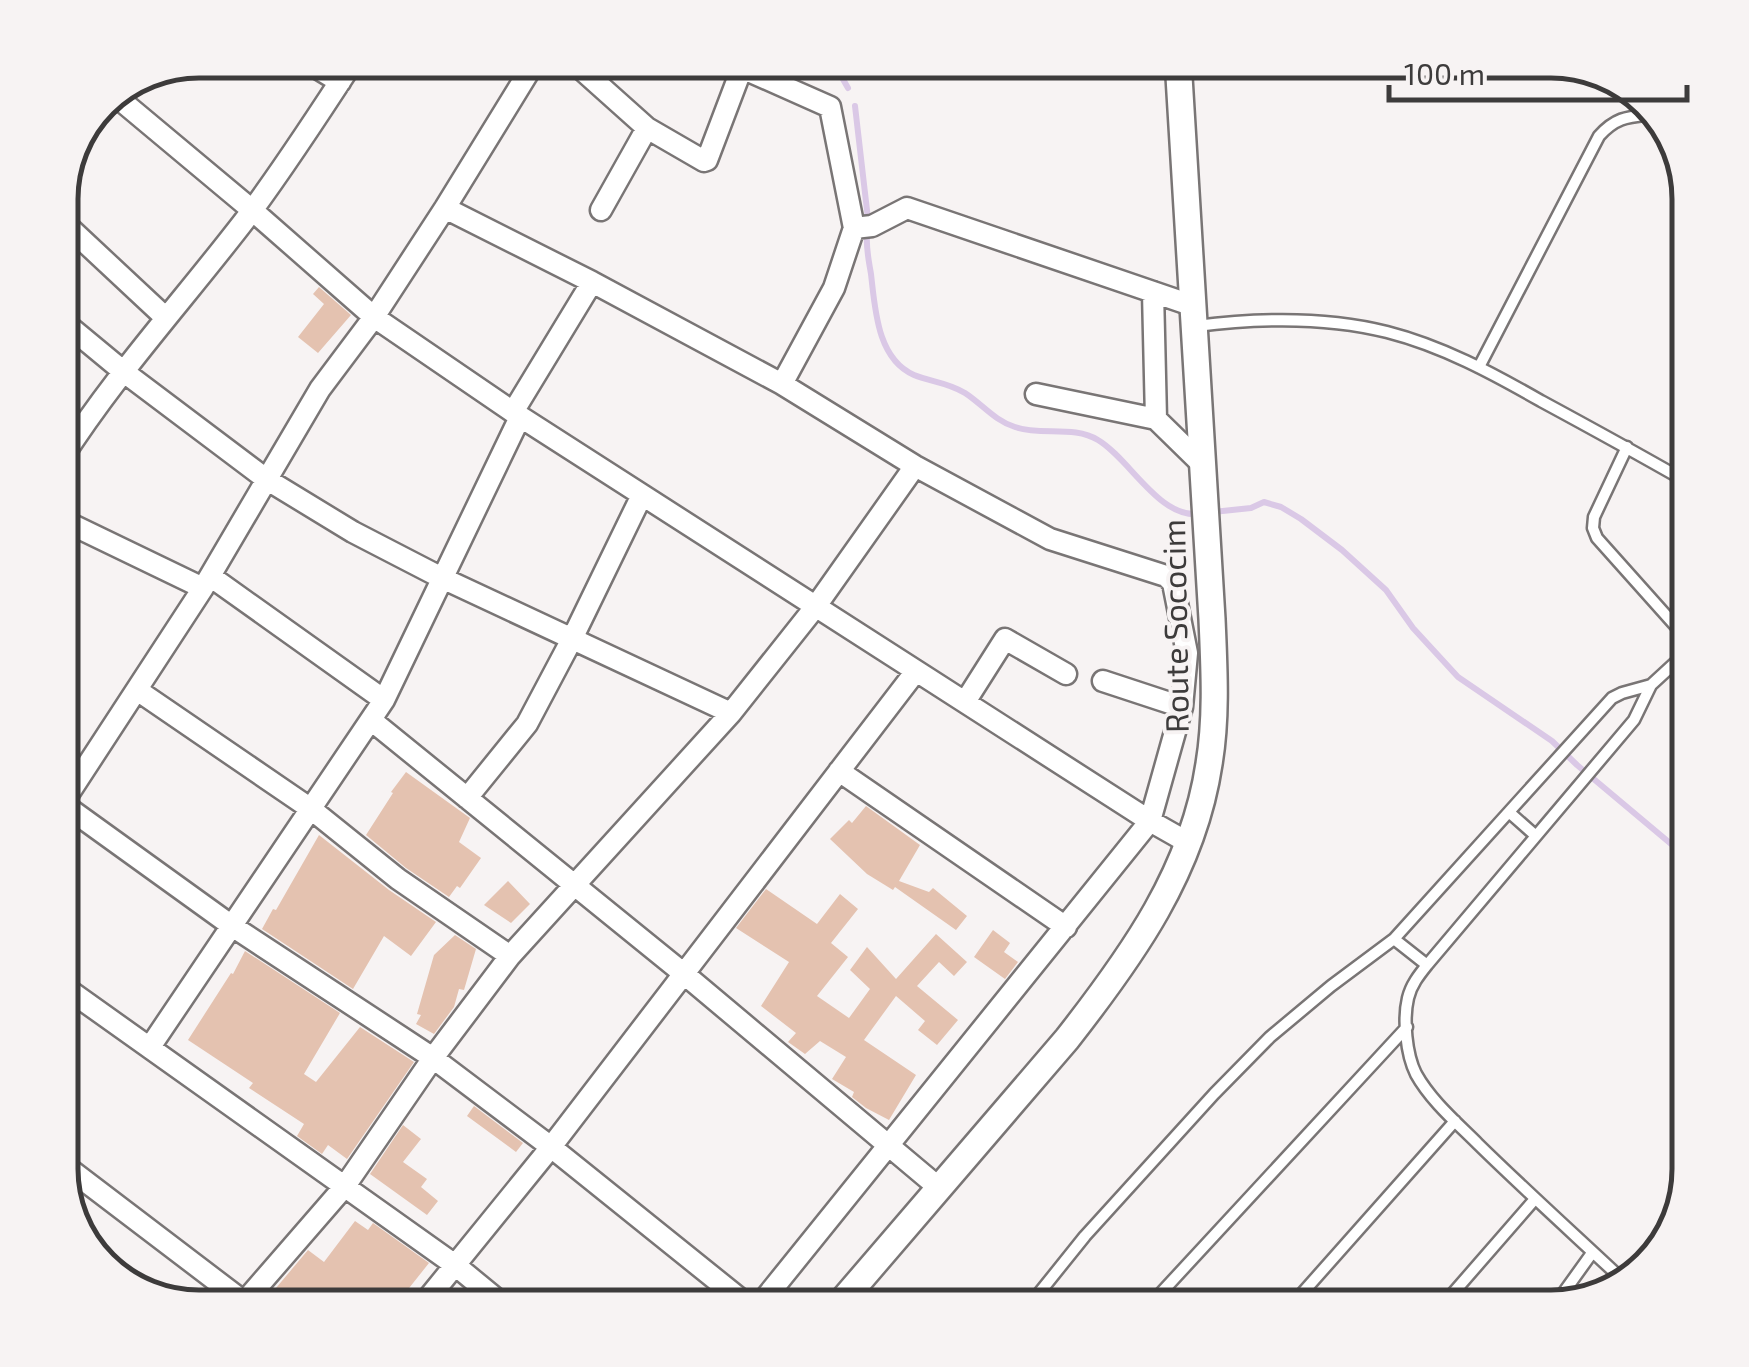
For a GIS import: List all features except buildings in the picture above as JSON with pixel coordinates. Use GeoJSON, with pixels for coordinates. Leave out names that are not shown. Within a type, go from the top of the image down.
{"type":"FeatureCollection","features":[{"type":"Feature","properties":{"kind":"street"},"geometry":{"type":"LineString","coordinates":[[332,77],[340,82]]}},
{"type":"Feature","properties":{"kind":"street"},"geometry":{"type":"LineString","coordinates":[[78,433],[252,210],[343,77]]}},
{"type":"Feature","properties":{"kind":"street"},"geometry":{"type":"LineString","coordinates":[[78,778],[206,582],[320,389],[374,317],[526,77]]}},
{"type":"Feature","properties":{"kind":"street"},"geometry":{"type":"LineString","coordinates":[[590,77],[647,128],[706,161],[738,77]]}},
{"type":"Feature","properties":{"kind":"street"},"geometry":{"type":"LineString","coordinates":[[769,77],[830,108],[854,228],[834,288],[782,384]]}},
{"type":"Feature","properties":{"kind":"street","name":"Route Sococim"},"geometry":{"type":"LineString","coordinates":[[850,1290],[1068,1039],[1102,994],[1154,919],[1204,790],[1214,684],[1179,77]]}},
{"type":"Feature","properties":{"kind":"street"},"geometry":{"type":"LineString","coordinates":[[124,103],[374,317],[516,414],[1187,842]]}},
{"type":"Feature","properties":{"kind":"street"},"geometry":{"type":"LineString","coordinates":[[601,210],[647,128]]}},
{"type":"Feature","properties":{"kind":"street"},"geometry":{"type":"LineString","coordinates":[[445,208],[782,384],[915,466],[1050,539],[1170,579],[1188,653],[1182,707],[1150,821],[772,1290]]}},
{"type":"Feature","properties":{"kind":"street"},"geometry":{"type":"LineString","coordinates":[[854,228],[872,226],[907,208],[1153,292],[1194,316]]}},
{"type":"Feature","properties":{"kind":"street"},"geometry":{"type":"LineString","coordinates":[[78,236],[166,318]]}},
{"type":"Feature","properties":{"kind":"street"},"geometry":{"type":"LineString","coordinates":[[150,1047],[384,700],[516,414],[592,282]]}},
{"type":"Feature","properties":{"kind":"street"},"geometry":{"type":"LineString","coordinates":[[1153,292],[1156,419]]}},
{"type":"Feature","properties":{"kind":"street"},"geometry":{"type":"LineString","coordinates":[[78,334],[266,479],[353,532],[730,713]]}},
{"type":"Feature","properties":{"kind":"street"},"geometry":{"type":"LineString","coordinates":[[1036,394],[1156,419],[1203,465]]}},
{"type":"Feature","properties":{"kind":"street"},"geometry":{"type":"LineString","coordinates":[[255,1290],[345,1186],[433,1058],[510,956],[730,713],[816,606],[915,466]]}},
{"type":"Feature","properties":{"kind":"street"},"geometry":{"type":"LineString","coordinates":[[467,798],[527,724],[642,495]]}},
{"type":"Feature","properties":{"kind":"street"},"geometry":{"type":"LineString","coordinates":[[78,527],[206,582],[384,700]]}},
{"type":"Feature","properties":{"kind":"street"},"geometry":{"type":"LineString","coordinates":[[965,702],[1005,638],[1066,674]]}},
{"type":"Feature","properties":{"kind":"street"},"geometry":{"type":"LineString","coordinates":[[435,1290],[551,1147],[916,671]]}},
{"type":"Feature","properties":{"kind":"street"},"geometry":{"type":"LineString","coordinates":[[1102,681],[1182,707]]}},
{"type":"Feature","properties":{"kind":"street"},"geometry":{"type":"LineString","coordinates":[[137,690],[311,809],[398,879],[510,956]]}},
{"type":"Feature","properties":{"kind":"street"},"geometry":{"type":"LineString","coordinates":[[371,720],[683,973],[938,1187]]}},
{"type":"Feature","properties":{"kind":"street"},"geometry":{"type":"LineString","coordinates":[[838,771],[1066,927]]}},
{"type":"Feature","properties":{"kind":"street"},"geometry":{"type":"LineString","coordinates":[[78,816],[232,926],[433,1058],[729,1290]]}},
{"type":"Feature","properties":{"kind":"street"},"geometry":{"type":"LineString","coordinates":[[78,997],[485,1290]]}},
{"type":"Feature","properties":{"kind":"street"},"geometry":{"type":"LineString","coordinates":[[78,1176],[223,1290]]}},
{"type":"Feature","properties":{"kind":"lane"},"geometry":{"type":"LineString","coordinates":[[1479,366],[1599,136],[1622,117],[1638,116]]}},
{"type":"Feature","properties":{"kind":"lane"},"geometry":{"type":"LineString","coordinates":[[1194,316],[1338,323],[1432,346],[1479,366],[1672,474]]}},
{"type":"Feature","properties":{"kind":"lane"},"geometry":{"type":"LineString","coordinates":[[1627,448],[1594,517],[1593,528],[1597,538],[1672,622]]}},
{"type":"Feature","properties":{"kind":"lane"},"geometry":{"type":"LineString","coordinates":[[1613,1271],[1456,1122],[1417,1074],[1408,1045],[1408,998],[1427,965],[1634,720],[1651,685],[1672,666]]}},
{"type":"Feature","properties":{"kind":"lane"},"geometry":{"type":"LineString","coordinates":[[1042,1290],[1149,1164],[1270,1037],[1394,939],[1612,698],[1651,685]]}},
{"type":"Feature","properties":{"kind":"lane"},"geometry":{"type":"LineString","coordinates":[[1510,813],[1536,836]]}},
{"type":"Feature","properties":{"kind":"lane"},"geometry":{"type":"LineString","coordinates":[[1394,939],[1427,965]]}},
{"type":"Feature","properties":{"kind":"lane"},"geometry":{"type":"LineString","coordinates":[[1164,1290],[1407,1026]]}},
{"type":"Feature","properties":{"kind":"lane"},"geometry":{"type":"LineString","coordinates":[[1305,1290],[1456,1122]]}},
{"type":"Feature","properties":{"kind":"lane"},"geometry":{"type":"LineString","coordinates":[[1456,1290],[1535,1200]]}},
{"type":"Feature","properties":{"kind":"lane"},"geometry":{"type":"LineString","coordinates":[[1567,1288],[1592,1252]]}},
{"type":"Feature","properties":{"kind":"waterway"},"geometry":{"type":"LineString","coordinates":[[842,77],[848,88]]}},
{"type":"Feature","properties":{"kind":"waterway"},"geometry":{"type":"LineString","coordinates":[[855,106],[868,219]]}},
{"type":"Feature","properties":{"kind":"waterway"},"geometry":{"type":"LineString","coordinates":[[867,236],[880,331],[892,357],[902,367],[914,375],[958,389],[1015,427],[1079,433],[1098,440],[1158,498],[1185,513],[1200,514]]}},
{"type":"Feature","properties":{"kind":"waterway"},"geometry":{"type":"LineString","coordinates":[[1213,512],[1251,508],[1264,502],[1301,519],[1386,590],[1413,628],[1458,677],[1552,741],[1672,845]]}}]}
